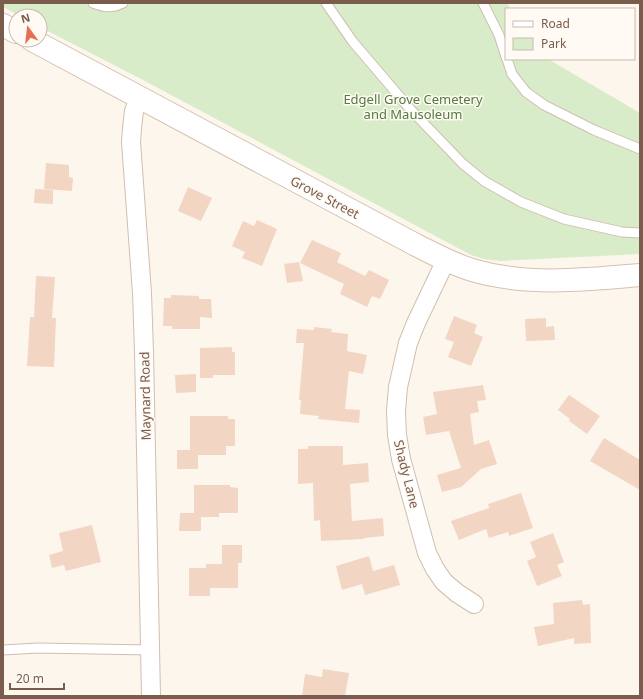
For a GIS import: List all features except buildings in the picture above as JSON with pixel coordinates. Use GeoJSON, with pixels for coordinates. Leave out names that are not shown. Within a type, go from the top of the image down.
{"type":"FeatureCollection","features":[{"type":"Feature","properties":{"kind":"street","name":"Grove Street"},"geometry":{"type":"LineString","coordinates":[[47,48],[416,245],[446,260],[471,270],[490,275],[537,280],[640,276]]}},
{"type":"Feature","properties":{"kind":"street","name":"Maynard Road"},"geometry":{"type":"LineString","coordinates":[[139,98],[134,111],[132,142],[142,293],[151,696]]}},
{"type":"Feature","properties":{"kind":"street","name":"Shady Lane"},"geometry":{"type":"LineString","coordinates":[[446,260],[408,343],[398,387],[396,411],[397,435],[401,459],[427,553],[444,582],[474,604]]}},
{"type":"Feature","properties":{"kind":"lane"},"geometry":{"type":"LineString","coordinates":[[93,3],[104,7],[117,6],[122,3]]}},
{"type":"Feature","properties":{"kind":"lane"},"geometry":{"type":"LineString","coordinates":[[326,3],[354,42],[411,110],[463,164],[484,181],[521,202],[564,219],[622,232],[640,233]]}},
{"type":"Feature","properties":{"kind":"lane"},"geometry":{"type":"LineString","coordinates":[[483,3],[499,35],[505,55]]}},
{"type":"Feature","properties":{"kind":"lane"},"geometry":{"type":"LineString","coordinates":[[507,60],[512,74],[526,92],[544,105],[594,130],[640,149]]}},
{"type":"Feature","properties":{"kind":"lane"},"geometry":{"type":"LineString","coordinates":[[3,650],[38,648],[150,650]]}},
{"type":"Feature","properties":{"kind":"green space","name":"Edgell Grove Cemetery and Mausoleum"},"geometry":{"type":"Polygon","coordinates":[[[3,3],[507,3],[510,8],[505,8],[505,60],[550,60],[640,113],[640,254],[500,261],[484,259],[471,255],[143,80],[48,31],[48,8],[8,8],[8,10],[3,7],[3,3]]]}}]}
